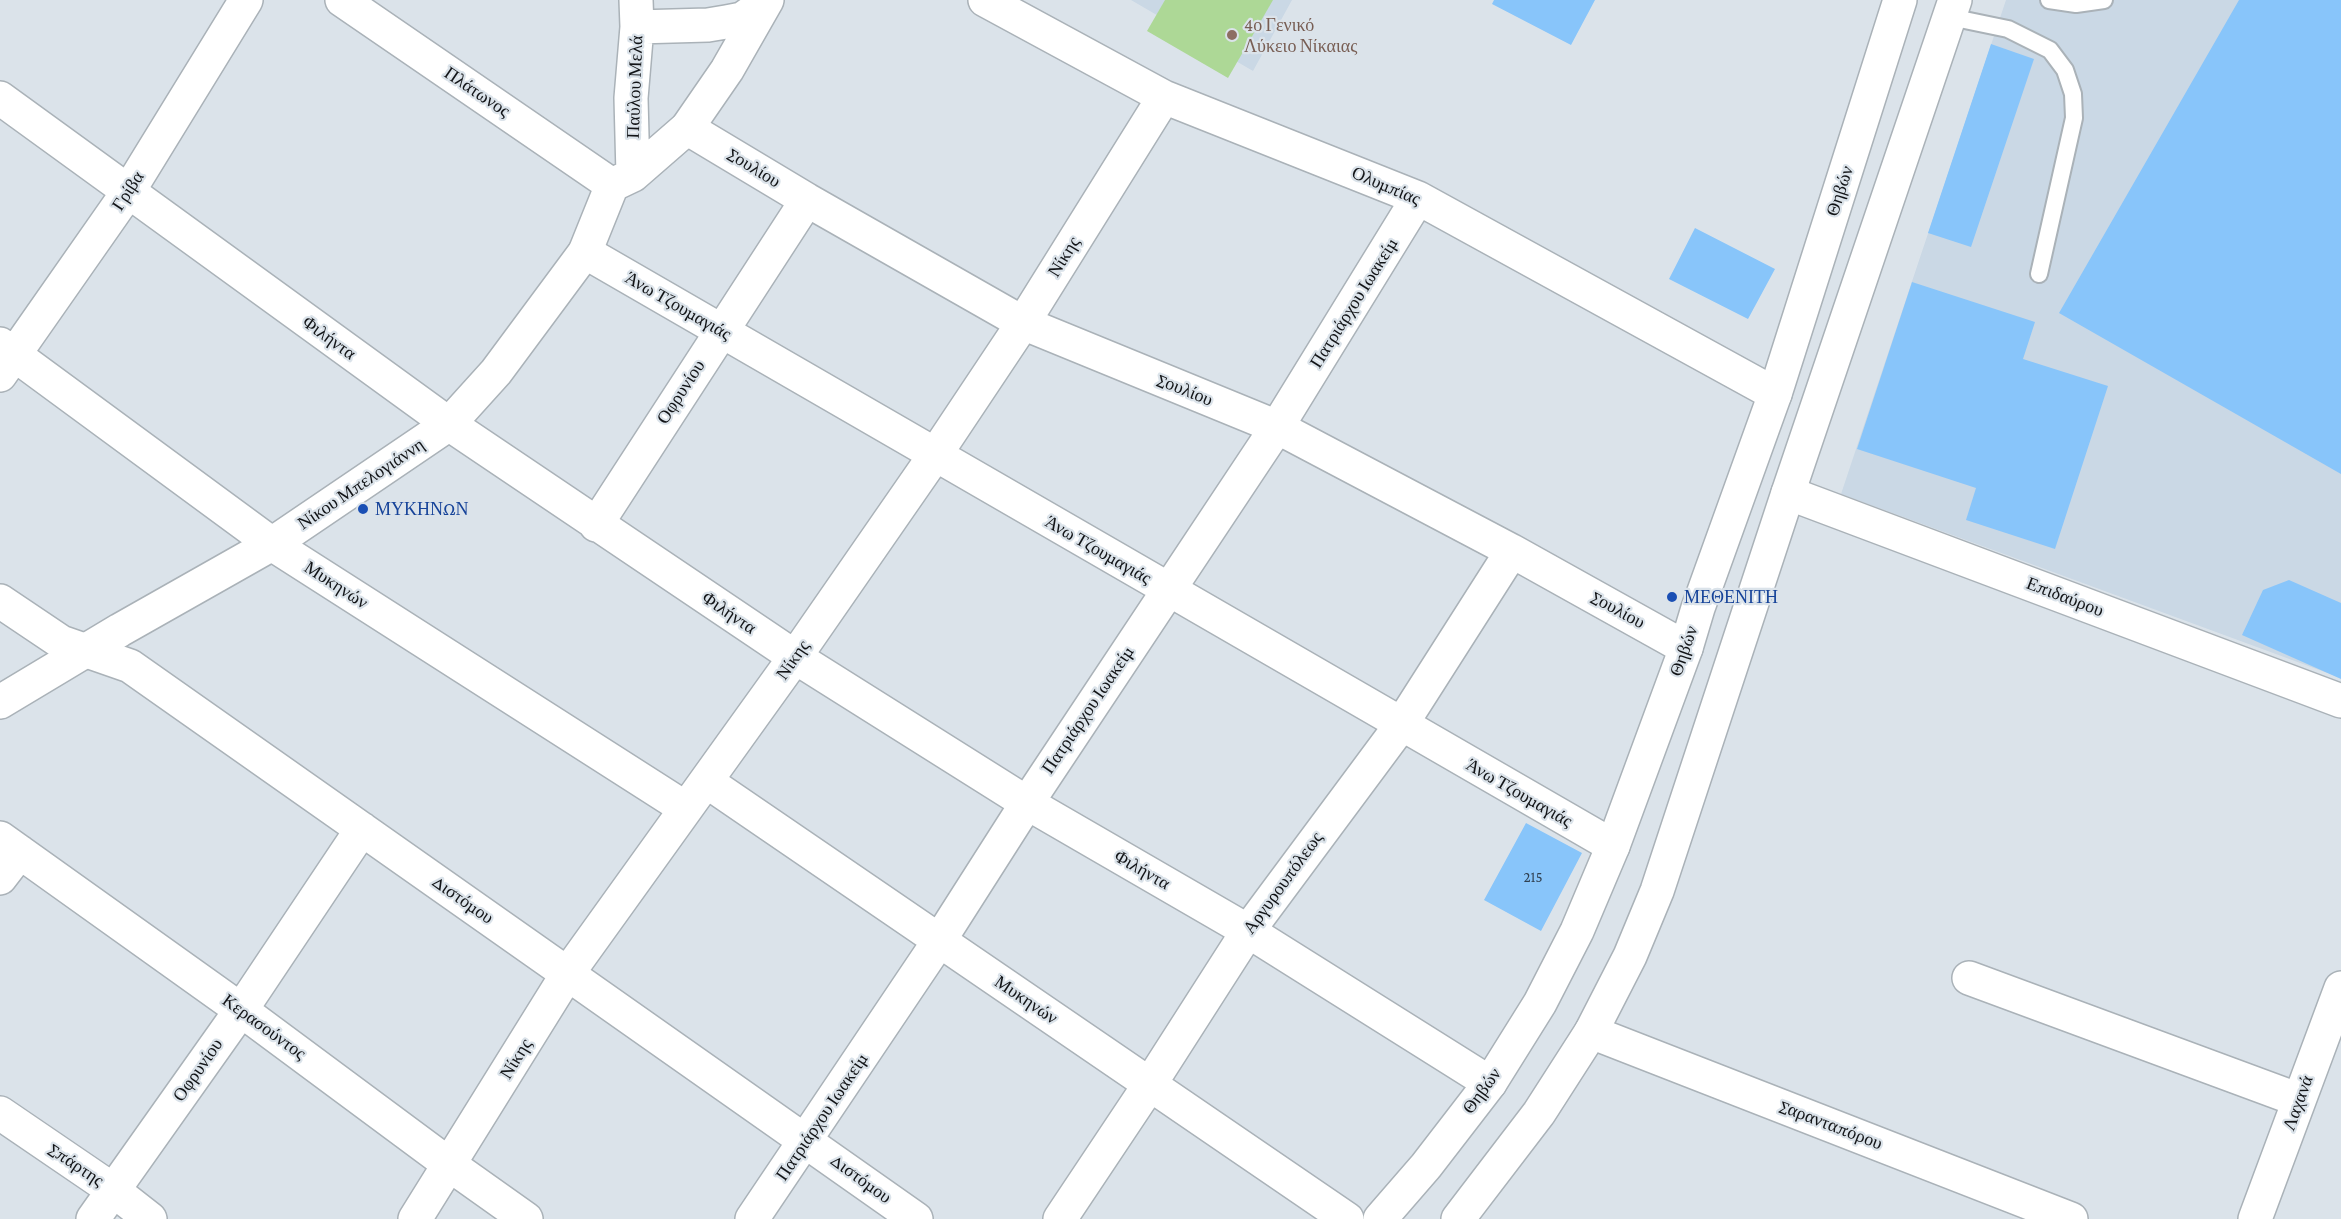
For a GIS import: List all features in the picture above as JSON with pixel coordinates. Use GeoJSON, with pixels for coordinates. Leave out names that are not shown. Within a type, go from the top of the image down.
{"type":"FeatureCollection","features":[{"type":"Feature","properties":{"kind":"street","name":"Γρίβα"},"geometry":{"type":"LineString","coordinates":[[5,358],[128,192],[246,0]]}},
{"type":"Feature","properties":{"kind":"street","name":"Πλάτωνος"},"geometry":{"type":"LineString","coordinates":[[342,0],[623,180]]}},
{"type":"Feature","properties":{"kind":"street","name":"Ολυμπίας"},"geometry":{"type":"LineString","coordinates":[[986,0],[1164,97],[1419,198],[1775,394]]}},
{"type":"Feature","properties":{"kind":"street","name":"Θηβών"},"geometry":{"type":"LineString","coordinates":[[1380,1219],[1426,1166],[1490,1083],[1540,1003],[1577,931],[1613,846],[1686,648],[1698,608],[1775,394],[1900,0]]}},
{"type":"Feature","properties":{"kind":"street"},"geometry":{"type":"LineString","coordinates":[[623,180],[687,128],[726,70],[766,2]]}},
{"type":"Feature","properties":{"kind":"street"},"geometry":{"type":"LineString","coordinates":[[637,13],[708,25],[742,19],[766,2]]}},
{"type":"Feature","properties":{"kind":"street"},"geometry":{"type":"LineString","coordinates":[[1458,1219],[1539,1113],[1591,1032],[1630,956],[1657,891],[1788,493],[1952,8]]}},
{"type":"Feature","properties":{"kind":"street","name":"Παύλου Μελά"},"geometry":{"type":"LineString","coordinates":[[623,180],[637,13]]}},
{"type":"Feature","properties":{"kind":"street","name":"Νίκης"},"geometry":{"type":"LineString","coordinates":[[415,1219],[568,973],[795,657],[935,455],[1023,323],[1164,97]]}},
{"type":"Feature","properties":{"kind":"street","name":"Φιλήντα"},"geometry":{"type":"LineString","coordinates":[[0,98],[449,424],[795,657],[1027,803],[1248,931],[1490,1083]]}},
{"type":"Feature","properties":{"kind":"street","name":"Σουλίου"},"geometry":{"type":"LineString","coordinates":[[687,128],[807,200],[1023,323],[1277,427],[1512,551],[1686,648]]}},
{"type":"Feature","properties":{"kind":"street","name":"Νίκου Μπελογιάννη"},"geometry":{"type":"LineString","coordinates":[[0,702],[272,544],[449,424],[496,372],[585,252],[623,180]]}},
{"type":"Feature","properties":{"kind":"street","name":"Πατριάρχου Ιωακείμ"},"geometry":{"type":"LineString","coordinates":[[752,1219],[939,941],[1027,803],[1277,427],[1419,198]]}},
{"type":"Feature","properties":{"kind":"street","name":"Οφρυνίου"},"geometry":{"type":"LineString","coordinates":[[597,525],[807,200]]}},
{"type":"Feature","properties":{"kind":"street","name":"Άνω Τζουμαγιάς"},"geometry":{"type":"LineString","coordinates":[[585,252],[1613,846]]}},
{"type":"Feature","properties":{"kind":"street","name":"Μυκηνών"},"geometry":{"type":"LineString","coordinates":[[5,358],[272,544],[685,808]]}},
{"type":"Feature","properties":{"kind":"street","name":"Επιδαύρου"},"geometry":{"type":"LineString","coordinates":[[1788,493],[2341,701]]}},
{"type":"Feature","properties":{"kind":"street","name":"Αργυρουπόλεως"},"geometry":{"type":"LineString","coordinates":[[1060,1219],[1248,931],[1401,725],[1512,551]]}},
{"type":"Feature","properties":{"kind":"street","name":"Διστόμου"},"geometry":{"type":"LineString","coordinates":[[0,601],[49,635],[85,651],[130,666],[916,1219]]}},
{"type":"Feature","properties":{"kind":"street","name":"Μυκηνών"},"geometry":{"type":"LineString","coordinates":[[706,781],[1347,1219]]}},
{"type":"Feature","properties":{"kind":"street","name":"Οφρυνίου"},"geometry":{"type":"LineString","coordinates":[[93,1219],[241,1010],[362,829]]}},
{"type":"Feature","properties":{"kind":"street"},"geometry":{"type":"LineString","coordinates":[[0,879],[10,845]]}},
{"type":"Feature","properties":{"kind":"street","name":"Κερασούντος"},"geometry":{"type":"LineString","coordinates":[[10,845],[241,1010],[526,1219]]}},
{"type":"Feature","properties":{"kind":"street"},"geometry":{"type":"LineString","coordinates":[[1970,978],[2299,1100]]}},
{"type":"Feature","properties":{"kind":"street","name":"Λαχανά"},"geometry":{"type":"LineString","coordinates":[[2255,1219],[2341,988]]}},
{"type":"Feature","properties":{"kind":"street","name":"Σαρανταπόρου"},"geometry":{"type":"LineString","coordinates":[[1591,1032],[2071,1219]]}},
{"type":"Feature","properties":{"kind":"street","name":"Σπάρτης"},"geometry":{"type":"LineString","coordinates":[[0,1113],[113,1190],[150,1219]]}},
{"type":"Feature","properties":{"kind":"lane"},"geometry":{"type":"LineString","coordinates":[[2049,0],[2076,4],[2104,0]]}},
{"type":"Feature","properties":{"kind":"lane"},"geometry":{"type":"LineString","coordinates":[[1952,8],[2008,29],[2050,50],[2065,70],[2073,94],[2074,118],[2039,274]]}},
{"type":"Feature","properties":{"kind":"shaded area","name":"4ο Γενικό Λύκειο Νίκαιας"},"geometry":{"type":"Polygon","coordinates":[[[1131,0],[1292,0],[1253,71],[1131,0]]]}},
{"type":"Feature","properties":{"kind":"shaded area"},"geometry":{"type":"Polygon","coordinates":[[[2006,0],[2341,0],[2341,678],[1841,494],[2006,0]]]}},
{"type":"Feature","properties":{"kind":"green space","name":"4ο Γενικό Λύκειο Νίκαιας"},"geometry":{"type":"Polygon","coordinates":[[[1165,0],[1273,0],[1228,78],[1147,31],[1165,0]]]}},
{"type":"Feature","properties":{"kind":"building"},"geometry":{"type":"Polygon","coordinates":[[[1494,0],[1595,0],[1571,45],[1492,4],[1494,0]]]}},
{"type":"Feature","properties":{"kind":"building"},"geometry":{"type":"Polygon","coordinates":[[[2239,0],[2341,0],[2341,474],[2059,313],[2239,0]]]}},
{"type":"Feature","properties":{"kind":"building"},"geometry":{"type":"Polygon","coordinates":[[[1991,44],[2034,59],[1971,247],[1928,233],[1991,44]]]}},
{"type":"Feature","properties":{"kind":"building"},"geometry":{"type":"Polygon","coordinates":[[[1695,228],[1775,269],[1748,319],[1669,279],[1695,228]]]}},
{"type":"Feature","properties":{"kind":"building"},"geometry":{"type":"Polygon","coordinates":[[[1912,282],[2035,322],[2023,359],[2108,386],[2055,549],[1966,520],[1976,488],[1857,449],[1912,282]]]}},
{"type":"Feature","properties":{"kind":"building"},"geometry":{"type":"Polygon","coordinates":[[[2289,580],[2341,603],[2341,679],[2242,635],[2263,590],[2289,580]]]}},
{"type":"Feature","properties":{"kind":"building"},"geometry":{"type":"Polygon","coordinates":[[[1526,823],[1582,853],[1541,931],[1484,900],[1526,823]]]}},
{"type":"Feature","properties":{"kind":"place","name":"4ο Γενικό Λύκειο Νίκαιας"},"geometry":{"type":"Point","coordinates":[1232,35]}},
{"type":"Feature","properties":{"kind":"place","name":"ΜΥΚΗΝΩΝ"},"geometry":{"type":"Point","coordinates":[363,509]}},
{"type":"Feature","properties":{"kind":"place","name":"ΜΕΘΕΝΙΤΗ"},"geometry":{"type":"Point","coordinates":[1672,597]}}]}
